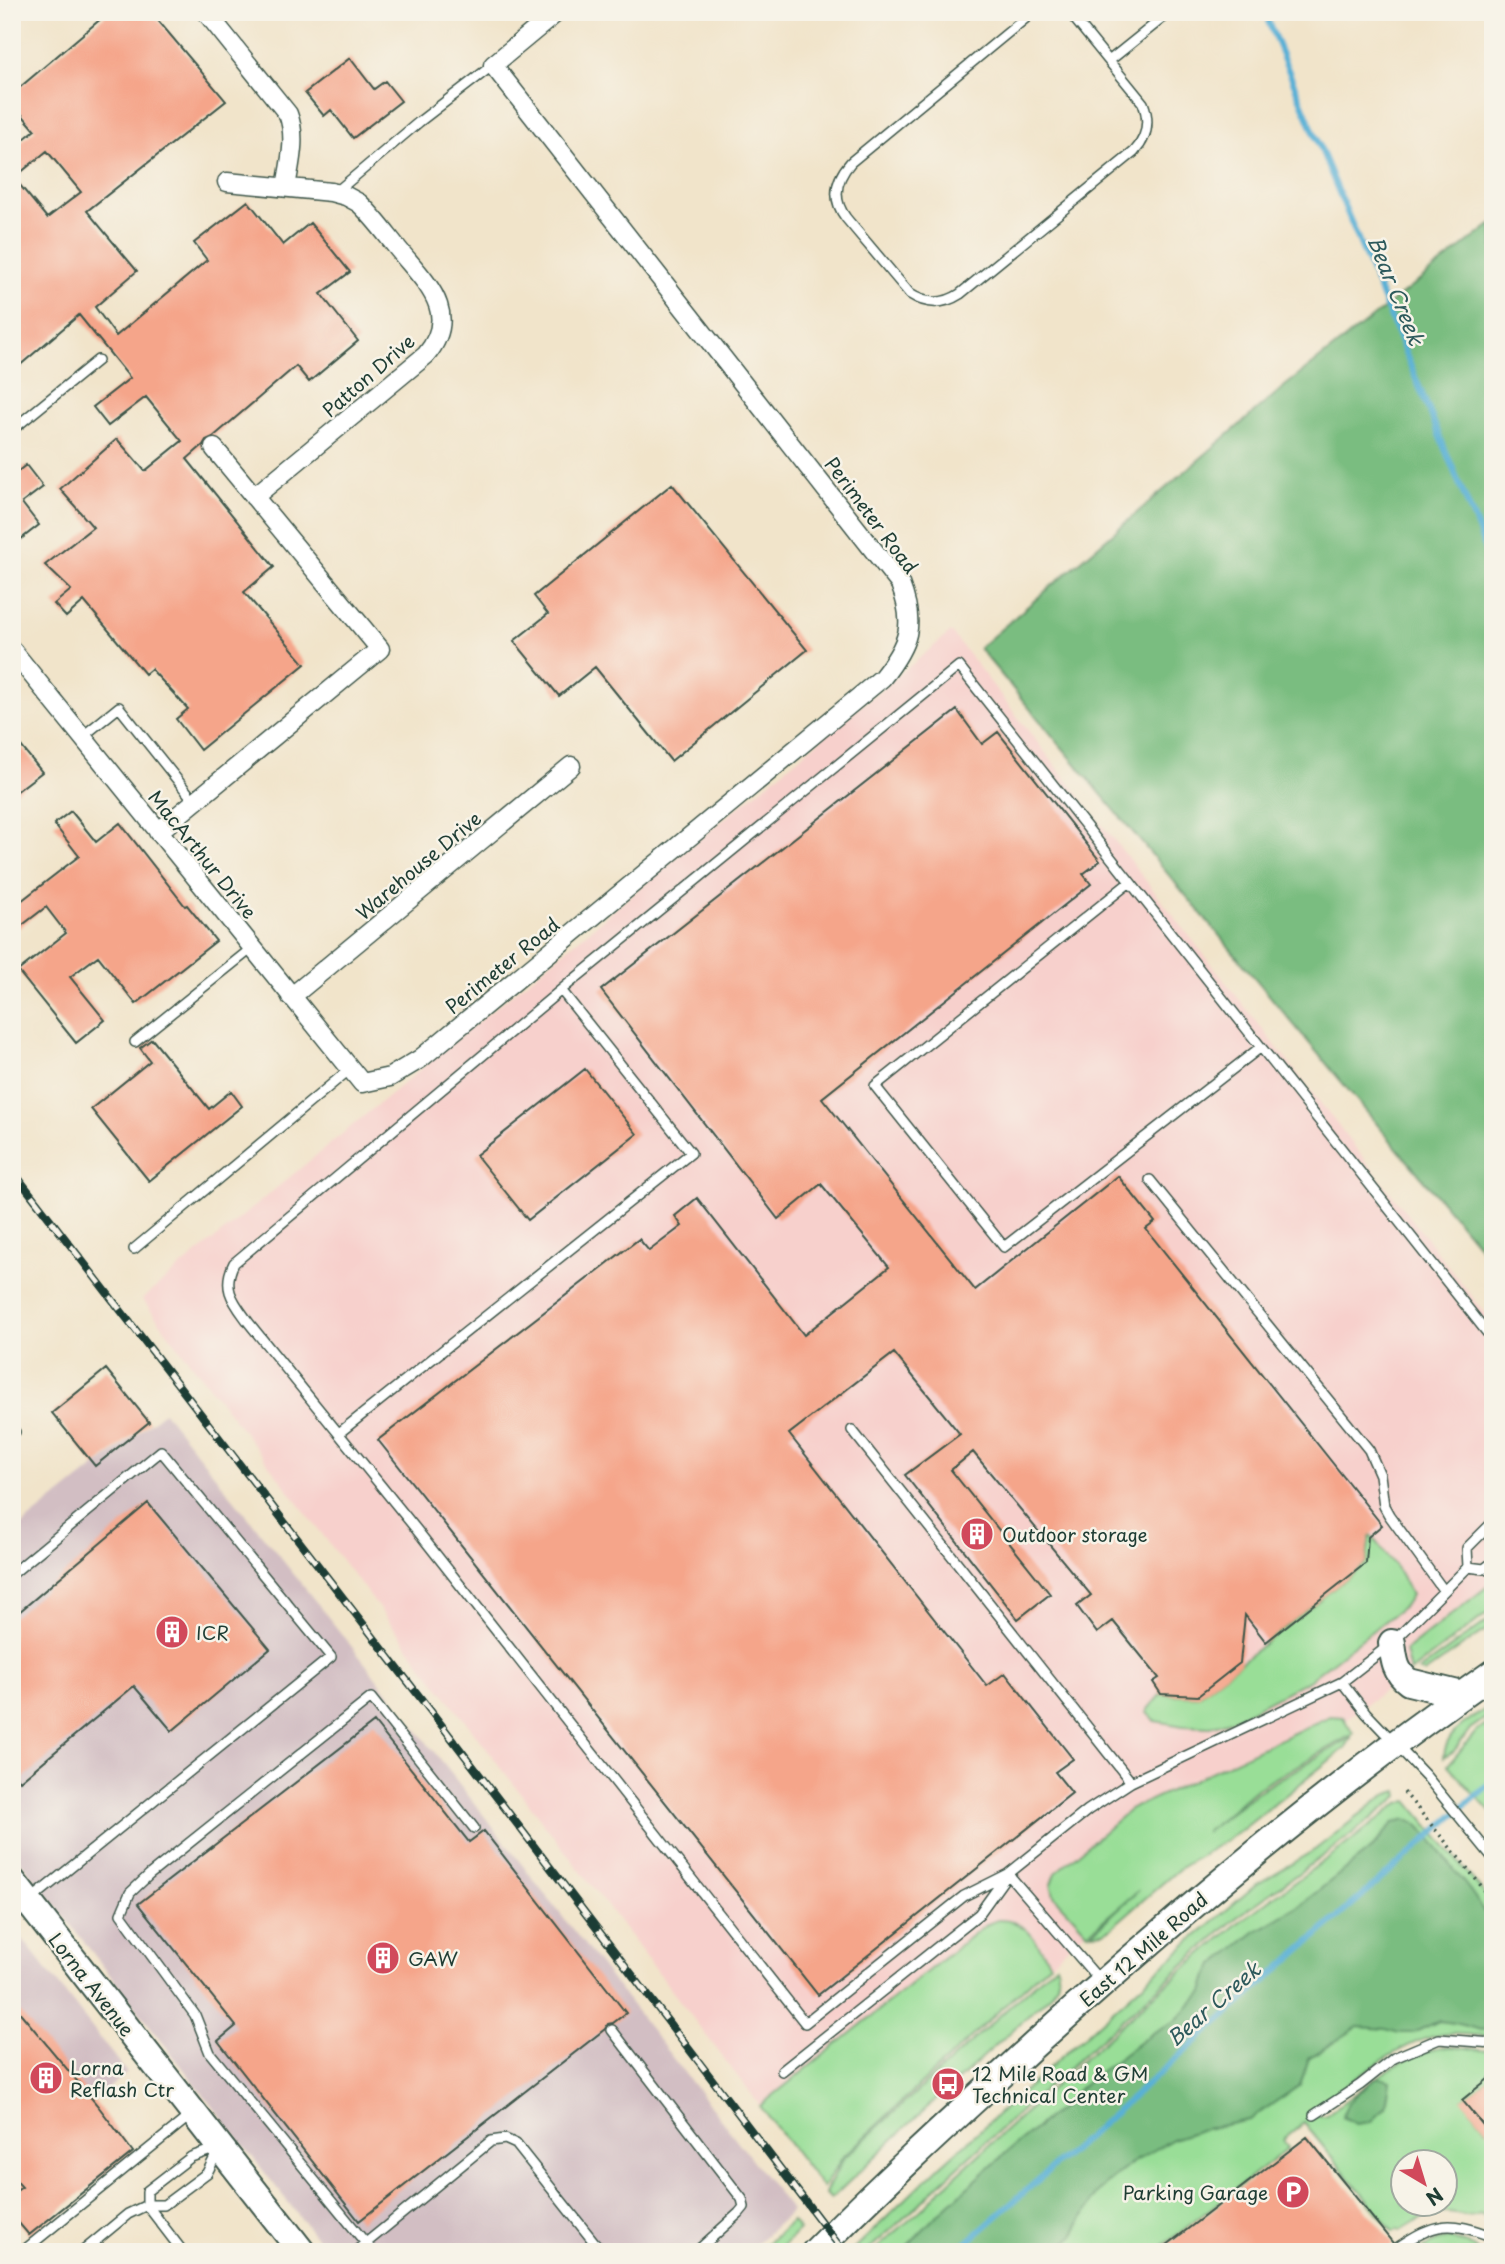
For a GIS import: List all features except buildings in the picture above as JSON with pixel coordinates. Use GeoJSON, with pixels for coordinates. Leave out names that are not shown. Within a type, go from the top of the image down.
{"type":"FeatureCollection","features":[{"type":"Feature","properties":{"kind":"main road"},"geometry":{"type":"LineString","coordinates":[[1392,1643],[1394,1663],[1402,1678],[1462,1695]]}},
{"type":"Feature","properties":{"kind":"main road","name":"East 12 Mile Road"},"geometry":{"type":"LineString","coordinates":[[815,2252],[911,2157],[1102,1983],[1225,1878],[1395,1743],[1493,1673]]}},
{"type":"Feature","properties":{"kind":"main road","name":"Lorna Avenue"},"geometry":{"type":"LineString","coordinates":[[16,1902],[193,2113],[302,2252]]}},
{"type":"Feature","properties":{"kind":"street"},"geometry":{"type":"LineString","coordinates":[[206,12],[288,114],[293,128],[293,139],[286,187]]}},
{"type":"Feature","properties":{"kind":"street"},"geometry":{"type":"LineString","coordinates":[[493,65],[557,12]]}},
{"type":"Feature","properties":{"kind":"street","name":"Perimeter Road"},"geometry":{"type":"LineString","coordinates":[[356,1076],[390,1077],[420,1059],[868,691],[894,663],[904,647],[909,631],[907,600],[892,571],[493,65]]}},
{"type":"Feature","properties":{"kind":"street","name":"Patton Drive"},"geometry":{"type":"LineString","coordinates":[[227,181],[335,193],[353,199],[365,209],[434,294],[440,310],[439,334],[432,348],[254,497]]}},
{"type":"Feature","properties":{"kind":"street"},"geometry":{"type":"LineString","coordinates":[[158,832],[380,649],[214,448]]}},
{"type":"Feature","properties":{"kind":"street","name":"MacArthur Drive"},"geometry":{"type":"LineString","coordinates":[[12,650],[356,1076]]}},
{"type":"Feature","properties":{"kind":"street","name":"Warehouse Drive"},"geometry":{"type":"LineString","coordinates":[[291,997],[571,766]]}},
{"type":"Feature","properties":{"kind":"lane"},"geometry":{"type":"LineString","coordinates":[[1033,12],[841,173],[836,193],[842,212],[916,298],[938,303],[953,299],[1139,146],[1146,134],[1147,111],[1139,97],[1069,12]]}},
{"type":"Feature","properties":{"kind":"lane"},"geometry":{"type":"LineString","coordinates":[[1109,61],[1170,12]]}},
{"type":"Feature","properties":{"kind":"lane"},"geometry":{"type":"LineString","coordinates":[[335,193],[419,122],[493,65]]}},
{"type":"Feature","properties":{"kind":"lane"},"geometry":{"type":"LineString","coordinates":[[12,430],[98,360]]}},
{"type":"Feature","properties":{"kind":"lane"},"geometry":{"type":"LineString","coordinates":[[1493,1340],[959,666],[561,989],[234,1263],[227,1275],[234,1303],[805,2022],[964,1896],[1008,1874],[1088,1810],[1131,1782],[1342,1682],[1392,1643],[1468,1567],[1467,1548],[1493,1522]]}},
{"type":"Feature","properties":{"kind":"lane"},"geometry":{"type":"LineString","coordinates":[[82,737],[119,708],[195,802]]}},
{"type":"Feature","properties":{"kind":"lane"},"geometry":{"type":"LineString","coordinates":[[1130,882],[875,1086],[1004,1247],[1261,1047]]}},
{"type":"Feature","properties":{"kind":"lane"},"geometry":{"type":"LineString","coordinates":[[135,1042],[252,948]]}},
{"type":"Feature","properties":{"kind":"lane"},"geometry":{"type":"LineString","coordinates":[[339,1433],[691,1153],[561,989]]}},
{"type":"Feature","properties":{"kind":"lane"},"geometry":{"type":"LineString","coordinates":[[134,1249],[356,1076]]}},
{"type":"Feature","properties":{"kind":"lane"},"geometry":{"type":"LineString","coordinates":[[1150,1180],[1369,1450],[1380,1475],[1384,1506],[1444,1591]]}},
{"type":"Feature","properties":{"kind":"lane"},"geometry":{"type":"LineString","coordinates":[[852,1430],[1131,1782]]}},
{"type":"Feature","properties":{"kind":"lane"},"geometry":{"type":"LineString","coordinates":[[12,1574],[160,1451],[331,1657],[16,1902]]}},
{"type":"Feature","properties":{"kind":"lane"},"geometry":{"type":"LineString","coordinates":[[1468,1567],[1484,1569],[1493,1562]]}},
{"type":"Feature","properties":{"kind":"lane"},"geometry":{"type":"LineString","coordinates":[[1342,1682],[1493,1858]]}},
{"type":"Feature","properties":{"kind":"lane"},"geometry":{"type":"LineString","coordinates":[[373,2252],[210,2053],[195,2015],[121,1914],[131,1893],[149,1875],[371,1698],[474,1828]]}},
{"type":"Feature","properties":{"kind":"lane"},"geometry":{"type":"LineString","coordinates":[[1008,1874],[1102,1983]]}},
{"type":"Feature","properties":{"kind":"lane"},"geometry":{"type":"LineString","coordinates":[[782,2071],[979,1914],[1008,1874]]}},
{"type":"Feature","properties":{"kind":"lane"},"geometry":{"type":"LineString","coordinates":[[612,2030],[742,2199],[744,2207],[740,2213],[696,2252]]}},
{"type":"Feature","properties":{"kind":"lane"},"geometry":{"type":"LineString","coordinates":[[1314,2115],[1360,2085],[1394,2058],[1439,2039],[1493,2043]]}},
{"type":"Feature","properties":{"kind":"lane"},"geometry":{"type":"LineString","coordinates":[[22,2252],[193,2113]]}},
{"type":"Feature","properties":{"kind":"lane"},"geometry":{"type":"LineString","coordinates":[[355,2252],[491,2141],[505,2139],[516,2144],[601,2252]]}},
{"type":"Feature","properties":{"kind":"lane"},"geometry":{"type":"LineString","coordinates":[[183,2252],[147,2205],[148,2191],[191,2157],[220,2147]]}},
{"type":"Feature","properties":{"kind":"lane"},"geometry":{"type":"LineString","coordinates":[[82,2252],[128,2214],[147,2205],[164,2205],[207,2173],[220,2147]]}},
{"type":"Feature","properties":{"kind":"lane"},"geometry":{"type":"LineString","coordinates":[[1397,2248],[1423,2230],[1443,2225],[1471,2229],[1493,2237]]}},
{"type":"Feature","properties":{"kind":"path"},"geometry":{"type":"LineString","coordinates":[[1404,1792],[1493,1901]]}},
{"type":"Feature","properties":{"kind":"shaded area"},"geometry":{"type":"Polygon","coordinates":[[[951,632],[1493,1323],[1493,1609],[1254,1788],[1167,1860],[1050,1963],[840,2156],[823,2188],[142,1299],[951,632]]]}},
{"type":"Feature","properties":{"kind":"shaded area"},"geometry":{"type":"Polygon","coordinates":[[[164,1412],[368,1667],[792,2211],[747,2252],[327,2252],[12,1850],[12,1533],[164,1412]]]}},
{"type":"Feature","properties":{"kind":"shaded area"},"geometry":{"type":"Polygon","coordinates":[[[12,1925],[127,2073],[12,2168],[12,1925]]]}},
{"type":"Feature","properties":{"kind":"green space"},"geometry":{"type":"Polygon","coordinates":[[[1493,223],[1493,1263],[979,648],[1285,386],[1493,223]]]}},
{"type":"Feature","properties":{"kind":"green space"},"geometry":{"type":"Polygon","coordinates":[[[1370,1534],[1401,1574],[1411,1595],[1404,1606],[1309,1680],[1230,1721],[1210,1727],[1183,1726],[1155,1721],[1147,1713],[1161,1694],[1198,1696],[1366,1563],[1370,1534]]]}},
{"type":"Feature","properties":{"kind":"green space"},"geometry":{"type":"Polygon","coordinates":[[[1493,1582],[1493,1609],[1410,1672],[1405,1651],[1493,1582]]]}},
{"type":"Feature","properties":{"kind":"green space"},"geometry":{"type":"Polygon","coordinates":[[[1493,1617],[1493,1625],[1424,1673],[1418,1671],[1493,1617]]]}},
{"type":"Feature","properties":{"kind":"green space"},"geometry":{"type":"Polygon","coordinates":[[[1493,1704],[1493,1713],[1470,1729],[1454,1751],[1444,1757],[1449,1739],[1455,1732],[1493,1704]]]}},
{"type":"Feature","properties":{"kind":"green space"},"geometry":{"type":"Polygon","coordinates":[[[1330,1716],[1343,1717],[1353,1734],[1256,1789],[1205,1833],[1257,1792],[1352,1737],[1345,1748],[1238,1833],[1179,1869],[1111,1928],[1092,1933],[1139,1890],[1088,1933],[1054,1896],[1051,1884],[1055,1873],[1129,1810],[1330,1716]]]}},
{"type":"Feature","properties":{"kind":"green space"},"geometry":{"type":"Polygon","coordinates":[[[1493,1720],[1493,1815],[1448,1765],[1475,1733],[1493,1720]]]}},
{"type":"Feature","properties":{"kind":"green space"},"geometry":{"type":"Polygon","coordinates":[[[1398,1791],[1399,1796],[1338,1845],[1236,1918],[866,2252],[853,2250],[940,2166],[1257,1884],[1316,1849],[1385,1795],[1398,1791]]]}},
{"type":"Feature","properties":{"kind":"green space"},"geometry":{"type":"Polygon","coordinates":[[[1408,1801],[1493,1904],[1493,2037],[1439,2035],[1406,2047],[1374,2066],[1310,2114],[1325,2116],[1383,2073],[1432,2050],[1454,2047],[1493,2052],[1493,2075],[1463,2100],[1486,2129],[1493,2124],[1493,2211],[1486,2218],[1480,2214],[1460,2215],[1460,2148],[1390,2148],[1390,2218],[1425,2218],[1393,2232],[1304,2123],[1283,2140],[1288,2148],[1155,2252],[873,2252],[1162,1988],[1239,1922],[1399,1803],[1408,1801]]]}},
{"type":"Feature","properties":{"kind":"green space"},"geometry":{"type":"Polygon","coordinates":[[[1406,1819],[1417,1824],[1427,1834],[1493,1926],[1493,2028],[1481,2030],[1439,2021],[1413,2033],[1358,2027],[1309,2058],[1300,2085],[1249,2120],[1200,2130],[1173,2139],[1132,2163],[1098,2191],[1072,2237],[1054,2252],[918,2252],[907,2246],[937,2215],[1064,2105],[1083,2085],[1152,2033],[1175,2021],[1203,1992],[1214,1965],[1255,1932],[1299,1906],[1372,1848],[1393,1823],[1406,1819]]]}},
{"type":"Feature","properties":{"kind":"green space"},"geometry":{"type":"Polygon","coordinates":[[[998,1920],[1024,1927],[1050,1963],[842,2158],[823,2188],[760,2106],[985,1925],[998,1920]]]}},
{"type":"Feature","properties":{"kind":"green space"},"geometry":{"type":"Polygon","coordinates":[[[1056,1964],[1058,1981],[1050,1996],[831,2199],[825,2193],[843,2159],[1056,1964]]]}},
{"type":"Feature","properties":{"kind":"green space"},"geometry":{"type":"Polygon","coordinates":[[[1377,2077],[1390,2081],[1386,2107],[1370,2122],[1356,2124],[1343,2117],[1351,2100],[1377,2077]]]}},
{"type":"Feature","properties":{"kind":"green space"},"geometry":{"type":"Polygon","coordinates":[[[792,2221],[799,2230],[777,2252],[758,2252],[792,2221]]]}},
{"type":"Feature","properties":{"kind":"green space"},"geometry":{"type":"Polygon","coordinates":[[[1450,2239],[1474,2247],[1478,2252],[1417,2252],[1440,2240],[1450,2239]]]}},
{"type":"Feature","properties":{"kind":"waterway","name":"Bear Creek"},"geometry":{"type":"LineString","coordinates":[[1268,21],[1478,529],[1493,572]]}},
{"type":"Feature","properties":{"kind":"waterway","name":"Bear Creek"},"geometry":{"type":"LineString","coordinates":[[956,2252],[1493,1781]]}},
{"type":"Feature","properties":{"kind":"railway"},"geometry":{"type":"LineString","coordinates":[[12,1170],[443,1727],[844,2252]]}},
{"type":"Feature","properties":{"kind":"place","name":"Outdoor storage"},"geometry":{"type":"Point","coordinates":[977,1534]}},
{"type":"Feature","properties":{"kind":"place","name":"ICR"},"geometry":{"type":"Point","coordinates":[172,1632]}},
{"type":"Feature","properties":{"kind":"place","name":"GAW"},"geometry":{"type":"Point","coordinates":[383,1958]}},
{"type":"Feature","properties":{"kind":"place","name":"Lorna Reflash Ctr"},"geometry":{"type":"Point","coordinates":[46,2078]}},
{"type":"Feature","properties":{"kind":"place","name":"12 Mile Road & GM Technical Center"},"geometry":{"type":"Point","coordinates":[948,2084]}},
{"type":"Feature","properties":{"kind":"place","name":"Parking Garage"},"geometry":{"type":"Point","coordinates":[1293,2192]}}]}
